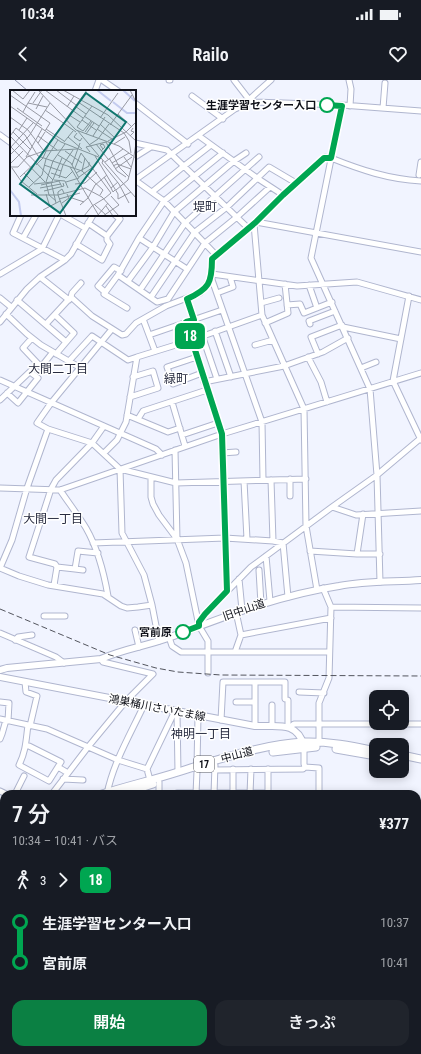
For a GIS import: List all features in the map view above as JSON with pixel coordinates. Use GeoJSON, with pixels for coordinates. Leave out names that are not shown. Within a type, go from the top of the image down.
{"type":"FeatureCollection","features":[{"type":"Feature","properties":{"kind":"highway","name":"中山道"},"geometry":{"type":"LineString","coordinates":[[134,790],[197,768],[256,750],[319,743],[348,745],[369,749]]}},
{"type":"Feature","properties":{"kind":"highway","name":"中山道"},"geometry":{"type":"LineString","coordinates":[[116,790],[178,772],[197,768],[215,768],[259,754],[303,745],[369,755]]}},
{"type":"Feature","properties":{"kind":"highway"},"geometry":{"type":"LineString","coordinates":[[409,757],[421,759]]}},
{"type":"Feature","properties":{"kind":"highway"},"geometry":{"type":"LineString","coordinates":[[409,761],[421,764]]}},
{"type":"Feature","properties":{"kind":"main road","name":"旧中山道"},"geometry":{"type":"LineString","coordinates":[[0,670],[7,668],[102,659],[112,654],[168,638],[199,624],[270,601],[320,589],[351,584],[421,580]]}},
{"type":"Feature","properties":{"kind":"main road","name":"鴻巣桶川さいたま線"},"geometry":{"type":"LineString","coordinates":[[0,677],[255,726],[289,727]]}},
{"type":"Feature","properties":{"kind":"main road"},"geometry":{"type":"LineString","coordinates":[[289,727],[299,734],[303,745]]}},
{"type":"Feature","properties":{"kind":"street"},"geometry":{"type":"LineString","coordinates":[[96,90],[101,80],[116,90]]}},
{"type":"Feature","properties":{"kind":"street"},"geometry":{"type":"LineString","coordinates":[[234,80],[251,102]]}},
{"type":"Feature","properties":{"kind":"street"},"geometry":{"type":"LineString","coordinates":[[251,102],[252,97],[271,80]]}},
{"type":"Feature","properties":{"kind":"street"},"geometry":{"type":"LineString","coordinates":[[349,80],[352,89],[350,106]]}},
{"type":"Feature","properties":{"kind":"street"},"geometry":{"type":"LineString","coordinates":[[383,108],[385,83]]}},
{"type":"Feature","properties":{"kind":"street"},"geometry":{"type":"LineString","coordinates":[[192,96],[223,119]]}},
{"type":"Feature","properties":{"kind":"street"},"geometry":{"type":"LineString","coordinates":[[136,179],[241,106],[251,102],[350,106],[421,111]]}},
{"type":"Feature","properties":{"kind":"street"},"geometry":{"type":"LineString","coordinates":[[136,104],[188,144]]}},
{"type":"Feature","properties":{"kind":"street"},"geometry":{"type":"LineString","coordinates":[[342,106],[311,258],[362,368],[370,389],[377,475],[380,582]]}},
{"type":"Feature","properties":{"kind":"street"},"geometry":{"type":"LineString","coordinates":[[0,135],[10,142]]}},
{"type":"Feature","properties":{"kind":"street"},"geometry":{"type":"LineString","coordinates":[[199,136],[283,195]]}},
{"type":"Feature","properties":{"kind":"street"},"geometry":{"type":"LineString","coordinates":[[136,143],[167,150],[248,228]]}},
{"type":"Feature","properties":{"kind":"street"},"geometry":{"type":"LineString","coordinates":[[152,192],[211,145]]}},
{"type":"Feature","properties":{"kind":"street"},"geometry":{"type":"LineString","coordinates":[[136,156],[151,146]]}},
{"type":"Feature","properties":{"kind":"street"},"geometry":{"type":"LineString","coordinates":[[105,292],[120,273],[139,238],[164,201],[223,153]]}},
{"type":"Feature","properties":{"kind":"street"},"geometry":{"type":"LineString","coordinates":[[128,281],[153,247],[174,212],[234,161],[246,153]]}},
{"type":"Feature","properties":{"kind":"street"},"geometry":{"type":"LineString","coordinates":[[140,290],[185,223],[216,197],[259,157]]}},
{"type":"Feature","properties":{"kind":"street"},"geometry":{"type":"LineString","coordinates":[[263,480],[262,422],[211,276],[212,259],[255,223],[324,158],[331,158],[366,172],[403,180],[421,181]]}},
{"type":"Feature","properties":{"kind":"street"},"geometry":{"type":"LineString","coordinates":[[419,175],[421,162]]}},
{"type":"Feature","properties":{"kind":"street"},"geometry":{"type":"LineString","coordinates":[[151,298],[195,232],[226,207],[269,167],[296,183]]}},
{"type":"Feature","properties":{"kind":"street"},"geometry":{"type":"LineString","coordinates":[[136,181],[164,201],[216,255]]}},
{"type":"Feature","properties":{"kind":"street"},"geometry":{"type":"LineString","coordinates":[[127,308],[104,294],[105,292],[98,286],[114,267],[128,281],[157,302],[168,299],[205,243],[270,187]]}},
{"type":"Feature","properties":{"kind":"street"},"geometry":{"type":"LineString","coordinates":[[21,216],[13,233],[65,260]]}},
{"type":"Feature","properties":{"kind":"street"},"geometry":{"type":"LineString","coordinates":[[22,238],[35,216]]}},
{"type":"Feature","properties":{"kind":"street"},"geometry":{"type":"LineString","coordinates":[[0,274],[42,249],[59,216]]}},
{"type":"Feature","properties":{"kind":"street"},"geometry":{"type":"LineString","coordinates":[[63,216],[87,225],[107,236],[107,240],[110,244],[102,260],[76,244]]}},
{"type":"Feature","properties":{"kind":"street"},"geometry":{"type":"LineString","coordinates":[[0,322],[17,300],[40,277],[65,260],[71,254],[92,216]]}},
{"type":"Feature","properties":{"kind":"street"},"geometry":{"type":"LineString","coordinates":[[107,236],[120,219],[116,216]]}},
{"type":"Feature","properties":{"kind":"street"},"geometry":{"type":"LineString","coordinates":[[255,223],[421,252]]}},
{"type":"Feature","properties":{"kind":"street"},"geometry":{"type":"LineString","coordinates":[[255,223],[262,315],[304,409],[306,526],[310,551],[320,589],[331,607],[329,652],[330,678],[319,703],[319,743]]}},
{"type":"Feature","properties":{"kind":"street"},"geometry":{"type":"LineString","coordinates":[[139,238],[187,269]]}},
{"type":"Feature","properties":{"kind":"street"},"geometry":{"type":"LineString","coordinates":[[211,276],[309,285],[357,282],[421,300]]}},
{"type":"Feature","properties":{"kind":"street"},"geometry":{"type":"LineString","coordinates":[[40,277],[92,316],[122,335],[126,334],[136,323],[166,306],[200,293],[211,276]]}},
{"type":"Feature","properties":{"kind":"street"},"geometry":{"type":"LineString","coordinates":[[217,293],[233,287],[230,277]]}},
{"type":"Feature","properties":{"kind":"street"},"geometry":{"type":"LineString","coordinates":[[46,324],[70,299],[72,293],[81,283]]}},
{"type":"Feature","properties":{"kind":"street"},"geometry":{"type":"LineString","coordinates":[[266,323],[288,313],[285,284]]}},
{"type":"Feature","properties":{"kind":"street"},"geometry":{"type":"LineString","coordinates":[[309,285],[317,308]]}},
{"type":"Feature","properties":{"kind":"street"},"geometry":{"type":"LineString","coordinates":[[199,624],[205,614],[251,567],[377,475],[421,439],[392,381],[409,296]]}},
{"type":"Feature","properties":{"kind":"street"},"geometry":{"type":"LineString","coordinates":[[0,298],[12,307]]}},
{"type":"Feature","properties":{"kind":"street"},"geometry":{"type":"LineString","coordinates":[[261,303],[278,298]]}},
{"type":"Feature","properties":{"kind":"street"},"geometry":{"type":"LineString","coordinates":[[187,299],[194,320]]}},
{"type":"Feature","properties":{"kind":"street"},"geometry":{"type":"LineString","coordinates":[[17,300],[66,342]]}},
{"type":"Feature","properties":{"kind":"street"},"geometry":{"type":"LineString","coordinates":[[287,305],[300,304],[304,313],[332,302]]}},
{"type":"Feature","properties":{"kind":"street"},"geometry":{"type":"LineString","coordinates":[[149,335],[222,310]]}},
{"type":"Feature","properties":{"kind":"street"},"geometry":{"type":"LineString","coordinates":[[310,324],[308,321],[335,311]]}},
{"type":"Feature","properties":{"kind":"street"},"geometry":{"type":"LineString","coordinates":[[6,314],[32,338],[79,368]]}},
{"type":"Feature","properties":{"kind":"street"},"geometry":{"type":"LineString","coordinates":[[32,338],[23,348],[41,367],[74,333],[55,315]]}},
{"type":"Feature","properties":{"kind":"street"},"geometry":{"type":"LineString","coordinates":[[69,361],[92,336],[128,360],[192,340],[202,335],[262,315]]}},
{"type":"Feature","properties":{"kind":"street"},"geometry":{"type":"LineString","coordinates":[[143,319],[155,352]]}},
{"type":"Feature","properties":{"kind":"street"},"geometry":{"type":"LineString","coordinates":[[186,322],[204,382],[222,434],[227,591]]}},
{"type":"Feature","properties":{"kind":"street"},"geometry":{"type":"LineString","coordinates":[[318,354],[311,337],[342,326],[400,339]]}},
{"type":"Feature","properties":{"kind":"street"},"geometry":{"type":"LineString","coordinates":[[112,329],[100,341],[37,423],[48,429],[92,443],[120,468],[176,483],[306,479]]}},
{"type":"Feature","properties":{"kind":"street"},"geometry":{"type":"LineString","coordinates":[[215,331],[231,377]]}},
{"type":"Feature","properties":{"kind":"street"},"geometry":{"type":"LineString","coordinates":[[202,335],[217,380]]}},
{"type":"Feature","properties":{"kind":"street"},"geometry":{"type":"LineString","coordinates":[[204,382],[284,366],[318,354],[348,338]]}},
{"type":"Feature","properties":{"kind":"street"},"geometry":{"type":"LineString","coordinates":[[255,345],[273,340]]}},
{"type":"Feature","properties":{"kind":"street"},"geometry":{"type":"LineString","coordinates":[[104,453],[121,434],[127,415],[137,357]]}},
{"type":"Feature","properties":{"kind":"street"},"geometry":{"type":"LineString","coordinates":[[197,357],[167,367],[173,384],[202,373]]}},
{"type":"Feature","properties":{"kind":"street"},"geometry":{"type":"LineString","coordinates":[[308,358],[321,382],[328,402]]}},
{"type":"Feature","properties":{"kind":"street"},"geometry":{"type":"LineString","coordinates":[[362,368],[376,362]]}},
{"type":"Feature","properties":{"kind":"street"},"geometry":{"type":"LineString","coordinates":[[0,400],[38,364]]}},
{"type":"Feature","properties":{"kind":"street"},"geometry":{"type":"LineString","coordinates":[[7,392],[18,403],[38,378],[30,372]]}},
{"type":"Feature","properties":{"kind":"street"},"geometry":{"type":"LineString","coordinates":[[130,397],[158,388],[153,372],[133,377]]}},
{"type":"Feature","properties":{"kind":"street"},"geometry":{"type":"LineString","coordinates":[[0,488],[60,490],[222,434],[421,373]]}},
{"type":"Feature","properties":{"kind":"street"},"geometry":{"type":"LineString","coordinates":[[0,380],[156,449],[162,455]]}},
{"type":"Feature","properties":{"kind":"street"},"geometry":{"type":"LineString","coordinates":[[138,418],[143,411],[207,390]]}},
{"type":"Feature","properties":{"kind":"street"},"geometry":{"type":"LineString","coordinates":[[172,402],[185,446]]}},
{"type":"Feature","properties":{"kind":"street"},"geometry":{"type":"LineString","coordinates":[[127,415],[138,418],[168,432],[180,428]]}},
{"type":"Feature","properties":{"kind":"street"},"geometry":{"type":"LineString","coordinates":[[182,435],[218,423]]}},
{"type":"Feature","properties":{"kind":"street"},"geometry":{"type":"LineString","coordinates":[[83,570],[57,567],[55,564],[29,557],[51,489],[56,480],[92,443],[104,426]]}},
{"type":"Feature","properties":{"kind":"street"},"geometry":{"type":"LineString","coordinates":[[48,429],[27,488],[12,540],[0,568],[24,578],[103,594],[126,608],[152,605]]}},
{"type":"Feature","properties":{"kind":"street"},"geometry":{"type":"LineString","coordinates":[[175,450],[177,539]]}},
{"type":"Feature","properties":{"kind":"street"},"geometry":{"type":"LineString","coordinates":[[222,452],[236,452]]}},
{"type":"Feature","properties":{"kind":"street"},"geometry":{"type":"LineString","coordinates":[[120,468],[122,533],[144,574],[159,641]]}},
{"type":"Feature","properties":{"kind":"street"},"geometry":{"type":"LineString","coordinates":[[151,477],[151,497],[153,504],[159,515],[177,539],[186,563],[199,624],[208,641],[208,673]]}},
{"type":"Feature","properties":{"kind":"street"},"geometry":{"type":"LineString","coordinates":[[290,479],[290,496]]}},
{"type":"Feature","properties":{"kind":"street"},"geometry":{"type":"LineString","coordinates":[[271,480],[273,541]]}},
{"type":"Feature","properties":{"kind":"street"},"geometry":{"type":"LineString","coordinates":[[244,481],[247,539]]}},
{"type":"Feature","properties":{"kind":"street"},"geometry":{"type":"LineString","coordinates":[[60,490],[86,528],[98,553],[108,596]]}},
{"type":"Feature","properties":{"kind":"street"},"geometry":{"type":"LineString","coordinates":[[332,507],[356,515],[421,511]]}},
{"type":"Feature","properties":{"kind":"street"},"geometry":{"type":"LineString","coordinates":[[357,554],[363,514]]}},
{"type":"Feature","properties":{"kind":"street"},"geometry":{"type":"LineString","coordinates":[[93,542],[225,538],[283,543]]}},
{"type":"Feature","properties":{"kind":"street"},"geometry":{"type":"LineString","coordinates":[[283,543],[288,597]]}},
{"type":"Feature","properties":{"kind":"street"},"geometry":{"type":"LineString","coordinates":[[75,569],[78,551],[98,553]]}},
{"type":"Feature","properties":{"kind":"street"},"geometry":{"type":"LineString","coordinates":[[310,551],[380,554]]}},
{"type":"Feature","properties":{"kind":"street"},"geometry":{"type":"LineString","coordinates":[[266,556],[270,601]]}},
{"type":"Feature","properties":{"kind":"street"},"geometry":{"type":"LineString","coordinates":[[54,585],[57,567]]}},
{"type":"Feature","properties":{"kind":"street"},"geometry":{"type":"LineString","coordinates":[[259,570],[261,604]]}},
{"type":"Feature","properties":{"kind":"street"},"geometry":{"type":"LineString","coordinates":[[235,652],[241,635],[239,579]]}},
{"type":"Feature","properties":{"kind":"street"},"geometry":{"type":"LineString","coordinates":[[331,607],[421,608]]}},
{"type":"Feature","properties":{"kind":"street"},"geometry":{"type":"LineString","coordinates":[[44,616],[65,616]]}},
{"type":"Feature","properties":{"kind":"street"},"geometry":{"type":"LineString","coordinates":[[241,635],[331,618]]}},
{"type":"Feature","properties":{"kind":"street"},"geometry":{"type":"LineString","coordinates":[[135,630],[139,647]]}},
{"type":"Feature","properties":{"kind":"street"},"geometry":{"type":"LineString","coordinates":[[0,633],[56,657],[64,663]]}},
{"type":"Feature","properties":{"kind":"street"},"geometry":{"type":"LineString","coordinates":[[15,640],[18,637],[32,635]]}},
{"type":"Feature","properties":{"kind":"street"},"geometry":{"type":"LineString","coordinates":[[168,638],[172,646],[181,652],[329,652]]}},
{"type":"Feature","properties":{"kind":"street"},"geometry":{"type":"LineString","coordinates":[[55,790],[126,701],[153,674],[103,662],[102,659]]}},
{"type":"Feature","properties":{"kind":"street"},"geometry":{"type":"LineString","coordinates":[[25,682],[26,692],[37,696],[29,725],[26,746],[25,753],[19,765],[49,781],[61,762],[29,746],[26,746]]}},
{"type":"Feature","properties":{"kind":"street"},"geometry":{"type":"LineString","coordinates":[[221,720],[223,682],[285,682],[285,699],[288,700],[289,727],[294,724],[319,723],[421,724]]}},
{"type":"Feature","properties":{"kind":"street"},"geometry":{"type":"LineString","coordinates":[[255,682],[255,726]]}},
{"type":"Feature","properties":{"kind":"street"},"geometry":{"type":"LineString","coordinates":[[299,692],[324,693]]}},
{"type":"Feature","properties":{"kind":"street"},"geometry":{"type":"LineString","coordinates":[[0,702],[9,703],[0,739]]}},
{"type":"Feature","properties":{"kind":"street"},"geometry":{"type":"LineString","coordinates":[[236,702],[255,702]]}},
{"type":"Feature","properties":{"kind":"street"},"geometry":{"type":"LineString","coordinates":[[107,790],[118,760],[144,705]]}},
{"type":"Feature","properties":{"kind":"street"},"geometry":{"type":"LineString","coordinates":[[272,705],[272,726]]}},
{"type":"Feature","properties":{"kind":"street"},"geometry":{"type":"LineString","coordinates":[[150,780],[147,769],[173,715],[178,712]]}},
{"type":"Feature","properties":{"kind":"street"},"geometry":{"type":"LineString","coordinates":[[178,712],[178,772]]}},
{"type":"Feature","properties":{"kind":"street"},"geometry":{"type":"LineString","coordinates":[[196,790],[198,716]]}},
{"type":"Feature","properties":{"kind":"street"},"geometry":{"type":"LineString","coordinates":[[5,720],[47,729],[118,760],[147,769]]}},
{"type":"Feature","properties":{"kind":"street"},"geometry":{"type":"LineString","coordinates":[[303,745],[305,767]]}},
{"type":"Feature","properties":{"kind":"street"},"geometry":{"type":"LineString","coordinates":[[58,767],[68,773]]}},
{"type":"Feature","properties":{"kind":"street"},"geometry":{"type":"LineString","coordinates":[[214,790],[215,768],[233,770],[303,769],[305,767],[319,768],[319,790]]}},
{"type":"Feature","properties":{"kind":"street"},"geometry":{"type":"LineString","coordinates":[[250,790],[251,769]]}},
{"type":"Feature","properties":{"kind":"street"},"geometry":{"type":"LineString","coordinates":[[268,769],[268,790]]}},
{"type":"Feature","properties":{"kind":"street"},"geometry":{"type":"LineString","coordinates":[[233,770],[233,790]]}},
{"type":"Feature","properties":{"kind":"street"},"geometry":{"type":"LineString","coordinates":[[17,790],[24,776]]}},
{"type":"Feature","properties":{"kind":"street"},"geometry":{"type":"LineString","coordinates":[[63,779],[83,780]]}},
{"type":"Feature","properties":{"kind":"street"},"geometry":{"type":"LineString","coordinates":[[159,782],[159,790]]}},
{"type":"Feature","properties":{"kind":"waterway"},"geometry":{"type":"LineString","coordinates":[[15,80],[27,90]]}},
{"type":"Feature","properties":{"kind":"railway"},"geometry":{"type":"LineString","coordinates":[[0,609],[110,655],[156,668],[178,672],[221,675],[421,676]]}},
{"type":"Feature","properties":{"kind":"bus line","name":"18"},"geometry":{"type":"LineString","coordinates":[[183,632],[199,626],[199,622],[205,614],[227,591],[222,434],[204,382],[186,322],[194,320],[187,299],[203,290],[211,277],[212,259],[256,222],[325,157],[331,158],[342,106],[327,105]]}},
{"type":"Feature","properties":{"kind":"place","name":"生涯学習センター入口"},"geometry":{"type":"Point","coordinates":[327,105]}},
{"type":"Feature","properties":{"kind":"place","name":"宮前原"},"geometry":{"type":"Point","coordinates":[183,632]}},
{"type":"Feature","properties":{"kind":"district","name":"堤町"},"geometry":{"type":"Point","coordinates":[205,207]}},
{"type":"Feature","properties":{"kind":"district","name":"大間二丁目"},"geometry":{"type":"Point","coordinates":[58,369]}},
{"type":"Feature","properties":{"kind":"district","name":"緑町"},"geometry":{"type":"Point","coordinates":[176,379]}},
{"type":"Feature","properties":{"kind":"district","name":"大間一丁目"},"geometry":{"type":"Point","coordinates":[53,519]}},
{"type":"Feature","properties":{"kind":"district","name":"神明一丁目"},"geometry":{"type":"Point","coordinates":[201,734]}}]}
